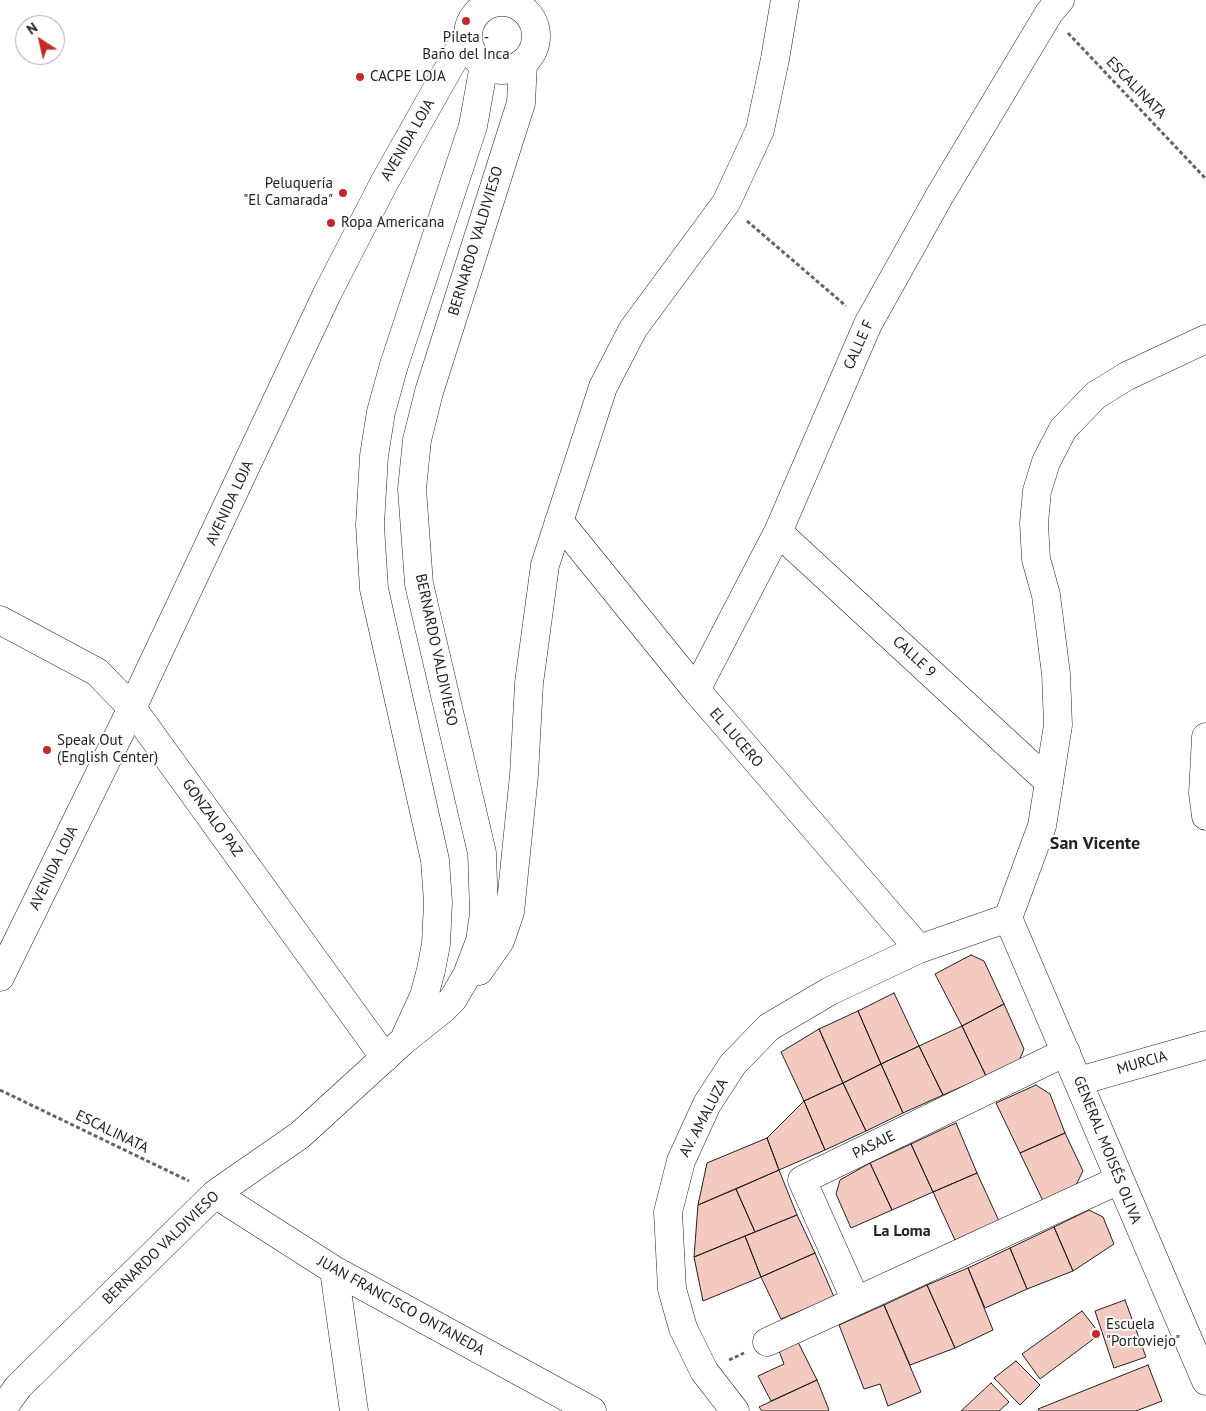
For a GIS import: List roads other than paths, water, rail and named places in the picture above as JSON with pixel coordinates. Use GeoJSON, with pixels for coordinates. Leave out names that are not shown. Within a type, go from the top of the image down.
{"type":"FeatureCollection","features":[{"type":"Feature","properties":{"kind":"street"},"geometry":{"type":"LineString","coordinates":[[461,985],[483,967],[500,940],[510,912],[524,775],[529,683],[545,565],[603,387],[633,329],[726,203],[760,130],[776,59],[785,0]]}},
{"type":"Feature","properties":{"kind":"street"},"geometry":{"type":"LineString","coordinates":[[484,4],[511,4],[526,12],[534,10],[536,29],[534,48],[523,63],[504,70],[484,65],[475,57],[470,46],[468,34],[472,20],[484,4]]}},
{"type":"Feature","properties":{"kind":"street","name":"CALLE F"},"geometry":{"type":"LineString","coordinates":[[696,690],[778,532],[868,324],[940,195],[1055,7]]}},
{"type":"Feature","properties":{"kind":"street","name":"AVENIDA LOJA"},"geometry":{"type":"LineString","coordinates":[[0,977],[132,708],[328,294],[384,183],[468,34]]}},
{"type":"Feature","properties":{"kind":"street","name":"BERNARDO VALDIVIESO"},"geometry":{"type":"LineString","coordinates":[[1,1411],[18,1387],[215,1194],[300,1135],[394,1049],[443,1009],[467,975],[480,941],[484,913],[482,853],[419,584],[412,489],[417,440],[429,392],[521,103],[523,63]]}},
{"type":"Feature","properties":{"kind":"street","name":"BERNARDO VALDIVIESO"},"geometry":{"type":"LineString","coordinates":[[394,1049],[424,996],[436,944],[438,902],[435,860],[374,589],[370,525],[374,456],[381,412],[394,365],[473,126],[484,65]]}},
{"type":"Feature","properties":{"kind":"street"},"geometry":{"type":"LineString","coordinates":[[1008,918],[1042,826],[1058,725],[1056,674],[1046,595],[1036,559],[1034,524],[1037,491],[1046,462],[1063,429],[1096,395],[1127,376],[1206,339]]}},
{"type":"Feature","properties":{"kind":"street","name":"EL LUCERO"},"geometry":{"type":"LineString","coordinates":[[559,521],[696,690],[920,949]]}},
{"type":"Feature","properties":{"kind":"street","name":"CALLE 9"},"geometry":{"type":"LineString","coordinates":[[778,532],[1049,782]]}},
{"type":"Feature","properties":{"kind":"street","name":"GONZALO PAZ"},"geometry":{"type":"LineString","coordinates":[[0,620],[97,672],[132,708],[394,1049]]}},
{"type":"Feature","properties":{"kind":"street"},"geometry":{"type":"LineString","coordinates":[[1206,737],[1203,793],[1206,816]]}},
{"type":"Feature","properties":{"kind":"street","name":"AV. AMALUZA"},"geometry":{"type":"LineString","coordinates":[[735,1411],[704,1372],[683,1328],[672,1289],[668,1212],[681,1161],[707,1104],[733,1064],[769,1027],[830,991],[920,949],[1008,918]]}},
{"type":"Feature","properties":{"kind":"street","name":"GENERAL MOISÉS OLIVA"},"geometry":{"type":"LineString","coordinates":[[1008,918],[1079,1081],[1119,1180],[1204,1369]]}},
{"type":"Feature","properties":{"kind":"street","name":"MURCIA"},"geometry":{"type":"LineString","coordinates":[[1079,1081],[1206,1045]]}},
{"type":"Feature","properties":{"kind":"street","name":"PASAJE"},"geometry":{"type":"LineString","coordinates":[[856,1301],[802,1180],[1066,1052]]}},
{"type":"Feature","properties":{"kind":"street"},"geometry":{"type":"LineString","coordinates":[[767,1342],[1119,1180]]}},
{"type":"Feature","properties":{"kind":"street","name":"JUAN FRANCISCO ONTANEDA"},"geometry":{"type":"LineString","coordinates":[[215,1194],[334,1270],[592,1411]]}},
{"type":"Feature","properties":{"kind":"street"},"geometry":{"type":"LineString","coordinates":[[334,1270],[354,1411]]}},
{"type":"Feature","properties":{"kind":"place","name":"Pileta - Baño del Inca"},"geometry":{"type":"Point","coordinates":[466,21]}},
{"type":"Feature","properties":{"kind":"place","name":"CACPE LOJA"},"geometry":{"type":"Point","coordinates":[360,77]}},
{"type":"Feature","properties":{"kind":"place","name":"Peluquería \"El Camarada\""},"geometry":{"type":"Point","coordinates":[343,193]}},
{"type":"Feature","properties":{"kind":"place","name":"Ropa Americana"},"geometry":{"type":"Point","coordinates":[331,223]}},
{"type":"Feature","properties":{"kind":"place","name":"Speak Out (English Center)"},"geometry":{"type":"Point","coordinates":[47,750]}},
{"type":"Feature","properties":{"kind":"place","name":"Escuela \"Portoviejo\""},"geometry":{"type":"Point","coordinates":[1096,1334]}},
{"type":"Feature","properties":{"kind":"district","name":"San Vicente"},"geometry":{"type":"Point","coordinates":[1095,844]}},
{"type":"Feature","properties":{"kind":"district","name":"La Loma"},"geometry":{"type":"Point","coordinates":[902,1231]}}]}
